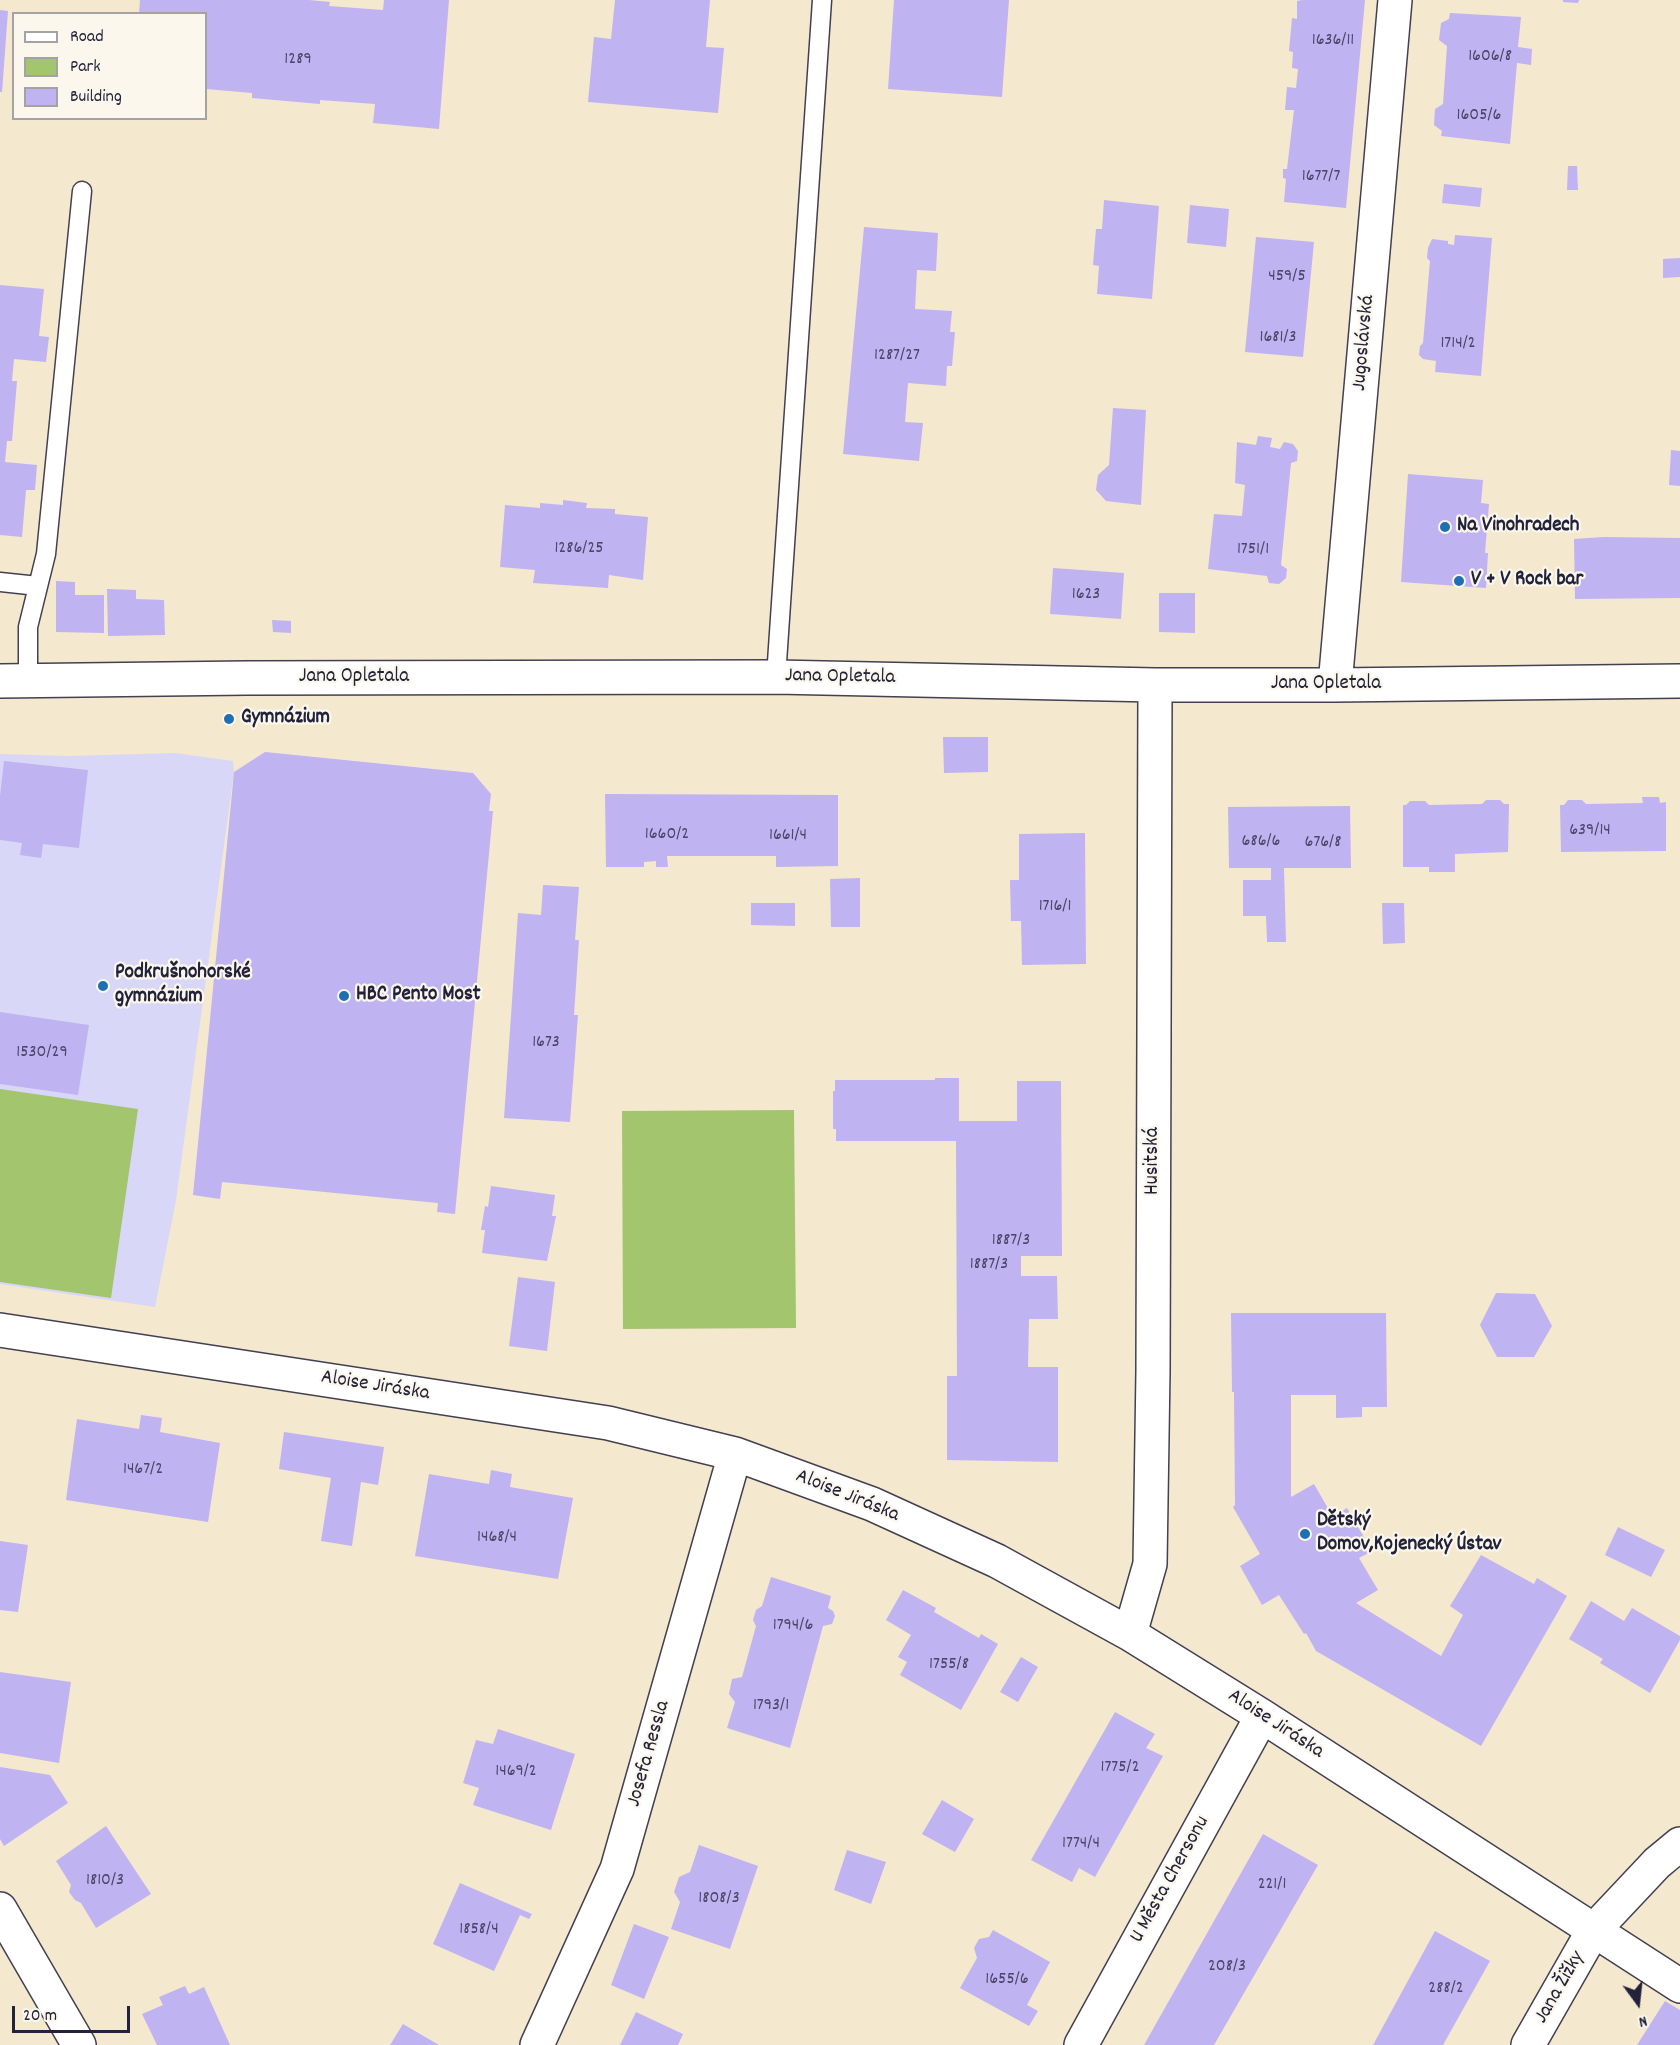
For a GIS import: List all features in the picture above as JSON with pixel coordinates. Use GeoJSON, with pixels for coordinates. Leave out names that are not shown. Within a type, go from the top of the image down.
{"type":"FeatureCollection","features":[{"type":"Feature","properties":{"kind":"street","name":"Jugoslávská"},"geometry":{"type":"LineString","coordinates":[[1335,686],[1395,0]]}},
{"type":"Feature","properties":{"kind":"street","name":"Jana Opletala"},"geometry":{"type":"LineString","coordinates":[[14,681],[776,677],[1155,685],[1335,686],[1680,681]]}},
{"type":"Feature","properties":{"kind":"street","name":"Husitská"},"geometry":{"type":"LineString","coordinates":[[1130,1634],[1150,1564],[1153,1359],[1155,685]]}},
{"type":"Feature","properties":{"kind":"street","name":"Aloise Jiráska"},"geometry":{"type":"LineString","coordinates":[[0,1330],[608,1423],[735,1454],[872,1504],[998,1561],[1130,1634],[1262,1716],[1680,1986]]}},
{"type":"Feature","properties":{"kind":"street","name":"Josefa Ressla"},"geometry":{"type":"LineString","coordinates":[[537,2045],[617,1869],[735,1454]]}},
{"type":"Feature","properties":{"kind":"street","name":"U Města Chersonu"},"geometry":{"type":"LineString","coordinates":[[1081,2045],[1262,1716]]}},
{"type":"Feature","properties":{"kind":"street","name":"Jana Žižky"},"geometry":{"type":"LineString","coordinates":[[1528,2045],[1593,1931],[1657,1863],[1680,1844]]}},
{"type":"Feature","properties":{"kind":"street"},"geometry":{"type":"LineString","coordinates":[[0,1909],[79,2045]]}},
{"type":"Feature","properties":{"kind":"lane"},"geometry":{"type":"LineString","coordinates":[[776,677],[822,0]]}},
{"type":"Feature","properties":{"kind":"lane"},"geometry":{"type":"LineString","coordinates":[[14,681],[46,554],[82,191]]}},
{"type":"Feature","properties":{"kind":"lane"},"geometry":{"type":"LineString","coordinates":[[0,582],[38,586]]}},
{"type":"Feature","properties":{"kind":"shaded area","name":"Podkrušnohorské gymnázium"},"geometry":{"type":"Polygon","coordinates":[[[175,753],[233,761],[234,772],[176,1200],[155,1307],[0,1284],[0,754],[68,756],[175,753]]]}},
{"type":"Feature","properties":{"kind":"green space"},"geometry":{"type":"Polygon","coordinates":[[[0,1089],[138,1109],[111,1298],[0,1282],[0,1089]]]}},
{"type":"Feature","properties":{"kind":"green space"},"geometry":{"type":"Polygon","coordinates":[[[794,1110],[796,1328],[623,1329],[622,1111],[794,1110]]]}},
{"type":"Feature","properties":{"kind":"building"},"geometry":{"type":"Polygon","coordinates":[[[140,0],[309,0],[330,2],[329,6],[383,10],[384,0],[449,0],[439,129],[373,123],[375,104],[320,100],[320,104],[252,98],[252,93],[207,89],[207,12],[139,12],[140,0]]]}},
{"type":"Feature","properties":{"kind":"building"},"geometry":{"type":"Polygon","coordinates":[[[615,0],[710,0],[706,47],[724,48],[718,113],[588,102],[594,37],[611,39],[615,0]]]}},
{"type":"Feature","properties":{"kind":"building"},"geometry":{"type":"Polygon","coordinates":[[[894,0],[1009,0],[1002,97],[888,89],[894,0]]]}},
{"type":"Feature","properties":{"kind":"building"},"geometry":{"type":"Polygon","coordinates":[[[1365,0],[1346,208],[1284,202],[1286,179],[1283,178],[1283,169],[1287,169],[1294,110],[1285,110],[1287,87],[1296,88],[1298,69],[1292,68],[1293,52],[1289,51],[1292,18],[1297,19],[1297,1],[1365,0]]]}},
{"type":"Feature","properties":{"kind":"building"},"geometry":{"type":"Polygon","coordinates":[[[1563,0],[1579,0],[1578,3],[1563,2],[1563,0]]]}},
{"type":"Feature","properties":{"kind":"building"},"geometry":{"type":"Polygon","coordinates":[[[0,10],[8,11],[2,92],[0,92],[0,10]]]}},
{"type":"Feature","properties":{"kind":"building"},"geometry":{"type":"Polygon","coordinates":[[[1450,13],[1521,17],[1518,47],[1532,49],[1531,65],[1517,63],[1510,144],[1441,136],[1442,131],[1434,125],[1435,109],[1443,104],[1447,46],[1439,40],[1441,23],[1449,19],[1450,13]]]}},
{"type":"Feature","properties":{"kind":"building"},"geometry":{"type":"Polygon","coordinates":[[[1568,166],[1577,166],[1578,190],[1567,190],[1568,166]]]}},
{"type":"Feature","properties":{"kind":"building"},"geometry":{"type":"Polygon","coordinates":[[[1444,184],[1482,188],[1480,207],[1442,203],[1444,184]]]}},
{"type":"Feature","properties":{"kind":"building"},"geometry":{"type":"Polygon","coordinates":[[[1104,200],[1159,206],[1152,299],[1097,294],[1099,266],[1093,265],[1096,229],[1102,229],[1104,200]]]}},
{"type":"Feature","properties":{"kind":"building"},"geometry":{"type":"Polygon","coordinates":[[[1190,205],[1229,209],[1226,247],[1187,243],[1190,205]]]}},
{"type":"Feature","properties":{"kind":"building"},"geometry":{"type":"Polygon","coordinates":[[[864,227],[938,233],[936,271],[917,270],[915,309],[952,311],[950,332],[955,332],[952,366],[947,366],[946,386],[908,383],[905,422],[923,423],[919,461],[843,454],[864,227]]]}},
{"type":"Feature","properties":{"kind":"building"},"geometry":{"type":"Polygon","coordinates":[[[1455,235],[1492,238],[1481,376],[1435,372],[1436,361],[1423,359],[1419,355],[1420,346],[1423,343],[1430,261],[1427,258],[1428,248],[1432,239],[1448,241],[1448,244],[1454,245],[1455,235]]]}},
{"type":"Feature","properties":{"kind":"building"},"geometry":{"type":"Polygon","coordinates":[[[1256,237],[1314,242],[1303,357],[1245,352],[1256,237]]]}},
{"type":"Feature","properties":{"kind":"building"},"geometry":{"type":"Polygon","coordinates":[[[1680,258],[1680,277],[1663,278],[1663,259],[1680,258]]]}},
{"type":"Feature","properties":{"kind":"building"},"geometry":{"type":"Polygon","coordinates":[[[0,285],[44,289],[39,336],[49,337],[46,362],[14,359],[12,381],[17,381],[12,441],[7,441],[5,462],[37,465],[35,490],[26,490],[22,537],[0,535],[0,285]]]}},
{"type":"Feature","properties":{"kind":"building"},"geometry":{"type":"Polygon","coordinates":[[[1113,408],[1146,410],[1141,505],[1106,501],[1096,490],[1098,475],[1109,465],[1113,408]]]}},
{"type":"Feature","properties":{"kind":"building"},"geometry":{"type":"Polygon","coordinates":[[[1258,436],[1272,438],[1270,447],[1280,449],[1284,442],[1293,444],[1298,451],[1297,461],[1291,463],[1281,565],[1287,569],[1286,578],[1279,584],[1269,583],[1267,576],[1208,569],[1214,514],[1242,516],[1245,485],[1235,483],[1237,442],[1256,445],[1258,436]]]}},
{"type":"Feature","properties":{"kind":"building"},"geometry":{"type":"Polygon","coordinates":[[[1671,450],[1680,451],[1680,486],[1669,485],[1671,450]]]}},
{"type":"Feature","properties":{"kind":"building","name":"Na Vinohradech"},"geometry":{"type":"Polygon","coordinates":[[[1408,474],[1483,480],[1481,503],[1489,504],[1485,553],[1488,553],[1486,588],[1401,582],[1408,474]]]}},
{"type":"Feature","properties":{"kind":"building"},"geometry":{"type":"Polygon","coordinates":[[[563,500],[587,503],[586,508],[615,509],[615,514],[648,517],[643,580],[609,575],[608,588],[533,583],[535,570],[500,567],[505,505],[540,508],[540,503],[563,505],[563,500]]]}},
{"type":"Feature","properties":{"kind":"building"},"geometry":{"type":"Polygon","coordinates":[[[1680,538],[1680,598],[1575,599],[1574,539],[1680,538]]]}},
{"type":"Feature","properties":{"kind":"building"},"geometry":{"type":"Polygon","coordinates":[[[1053,568],[1124,573],[1121,619],[1050,614],[1053,568]]]}},
{"type":"Feature","properties":{"kind":"building"},"geometry":{"type":"Polygon","coordinates":[[[56,581],[75,582],[75,595],[104,595],[104,633],[56,632],[56,581]]]}},
{"type":"Feature","properties":{"kind":"building"},"geometry":{"type":"Polygon","coordinates":[[[107,589],[136,590],[136,599],[164,600],[165,635],[108,636],[107,589]]]}},
{"type":"Feature","properties":{"kind":"building"},"geometry":{"type":"Polygon","coordinates":[[[1159,593],[1195,593],[1195,633],[1159,632],[1159,593]]]}},
{"type":"Feature","properties":{"kind":"building"},"geometry":{"type":"Polygon","coordinates":[[[272,620],[291,621],[291,633],[273,632],[272,620]]]}},
{"type":"Feature","properties":{"kind":"building"},"geometry":{"type":"Polygon","coordinates":[[[943,737],[988,737],[988,772],[944,773],[943,737]]]}},
{"type":"Feature","properties":{"kind":"building","name":"HBC Pento Most"},"geometry":{"type":"Polygon","coordinates":[[[265,752],[473,773],[491,794],[489,811],[493,811],[455,1214],[437,1212],[438,1203],[222,1182],[220,1199],[193,1195],[234,772],[265,752]]]}},
{"type":"Feature","properties":{"kind":"building"},"geometry":{"type":"Polygon","coordinates":[[[4,761],[88,770],[79,848],[43,844],[41,858],[20,855],[22,843],[0,840],[0,796],[4,761]]]}},
{"type":"Feature","properties":{"kind":"building"},"geometry":{"type":"Polygon","coordinates":[[[605,794],[838,795],[838,866],[776,867],[776,856],[667,856],[668,867],[656,867],[656,861],[644,862],[644,867],[606,867],[605,794]]]}},
{"type":"Feature","properties":{"kind":"building"},"geometry":{"type":"Polygon","coordinates":[[[1642,797],[1659,797],[1660,803],[1666,802],[1666,851],[1561,852],[1560,805],[1564,805],[1568,800],[1582,800],[1586,804],[1643,803],[1642,797]]]}},
{"type":"Feature","properties":{"kind":"building"},"geometry":{"type":"Polygon","coordinates":[[[1486,800],[1500,800],[1504,804],[1509,804],[1508,852],[1455,854],[1455,872],[1429,872],[1429,867],[1403,867],[1403,805],[1410,801],[1425,801],[1429,805],[1482,804],[1486,800]]]}},
{"type":"Feature","properties":{"kind":"building"},"geometry":{"type":"Polygon","coordinates":[[[1350,806],[1351,868],[1284,868],[1286,942],[1267,942],[1266,916],[1243,916],[1243,880],[1271,880],[1271,868],[1229,868],[1228,807],[1350,806]]]}},
{"type":"Feature","properties":{"kind":"building"},"geometry":{"type":"Polygon","coordinates":[[[1085,833],[1086,964],[1022,965],[1021,921],[1011,921],[1010,880],[1019,880],[1019,834],[1085,833]]]}},
{"type":"Feature","properties":{"kind":"building"},"geometry":{"type":"Polygon","coordinates":[[[860,878],[860,927],[831,927],[830,879],[860,878]]]}},
{"type":"Feature","properties":{"kind":"building"},"geometry":{"type":"Polygon","coordinates":[[[543,885],[579,887],[575,940],[579,940],[574,1015],[578,1015],[570,1122],[504,1118],[518,913],[541,915],[543,885]]]}},
{"type":"Feature","properties":{"kind":"building"},"geometry":{"type":"Polygon","coordinates":[[[751,903],[795,903],[795,926],[751,925],[751,903]]]}},
{"type":"Feature","properties":{"kind":"building"},"geometry":{"type":"Polygon","coordinates":[[[1382,903],[1404,903],[1405,943],[1383,944],[1382,903]]]}},
{"type":"Feature","properties":{"kind":"building"},"geometry":{"type":"Polygon","coordinates":[[[0,1012],[89,1025],[78,1095],[0,1084],[0,1012]]]}},
{"type":"Feature","properties":{"kind":"building"},"geometry":{"type":"Polygon","coordinates":[[[935,1078],[959,1078],[959,1121],[1017,1121],[1017,1081],[1061,1081],[1062,1256],[1021,1256],[1021,1276],[1057,1276],[1058,1319],[1029,1319],[1028,1367],[1058,1367],[1058,1462],[947,1460],[947,1376],[957,1376],[956,1141],[836,1141],[836,1129],[833,1129],[835,1080],[935,1080],[935,1078]]]}},
{"type":"Feature","properties":{"kind":"building"},"geometry":{"type":"Polygon","coordinates":[[[491,1186],[555,1195],[552,1216],[556,1216],[547,1261],[482,1253],[485,1230],[481,1230],[491,1186]]]}},
{"type":"Feature","properties":{"kind":"building"},"geometry":{"type":"Polygon","coordinates":[[[518,1277],[555,1282],[547,1351],[509,1346],[518,1277]]]}},
{"type":"Feature","properties":{"kind":"building"},"geometry":{"type":"Polygon","coordinates":[[[1496,1293],[1535,1294],[1552,1326],[1534,1357],[1497,1357],[1480,1325],[1496,1293]]]}},
{"type":"Feature","properties":{"kind":"building","name":"Dětský Domov,Kojenecký Ústav"},"geometry":{"type":"Polygon","coordinates":[[[1231,1313],[1386,1313],[1387,1407],[1362,1407],[1362,1417],[1336,1418],[1336,1395],[1291,1395],[1291,1497],[1314,1484],[1333,1517],[1347,1508],[1372,1551],[1359,1558],[1378,1590],[1356,1603],[1441,1656],[1463,1615],[1450,1606],[1481,1555],[1534,1584],[1537,1578],[1567,1596],[1481,1746],[1316,1651],[1279,1595],[1262,1605],[1240,1566],[1260,1554],[1233,1507],[1235,1505],[1234,1392],[1232,1392],[1231,1313]]]}},
{"type":"Feature","properties":{"kind":"building"},"geometry":{"type":"Polygon","coordinates":[[[141,1415],[162,1418],[160,1432],[220,1443],[208,1522],[66,1500],[77,1419],[139,1429],[141,1415]]]}},
{"type":"Feature","properties":{"kind":"building"},"geometry":{"type":"Polygon","coordinates":[[[284,1432],[384,1447],[378,1485],[361,1482],[352,1546],[321,1541],[331,1478],[279,1469],[284,1432]]]}},
{"type":"Feature","properties":{"kind":"building"},"geometry":{"type":"Polygon","coordinates":[[[491,1470],[512,1474],[510,1487],[573,1498],[558,1579],[415,1556],[429,1474],[489,1484],[491,1470]]]}},
{"type":"Feature","properties":{"kind":"building"},"geometry":{"type":"Polygon","coordinates":[[[1618,1527],[1665,1550],[1651,1577],[1605,1555],[1618,1527]]]}},
{"type":"Feature","properties":{"kind":"building"},"geometry":{"type":"Polygon","coordinates":[[[0,1541],[28,1545],[18,1612],[0,1610],[0,1541]]]}},
{"type":"Feature","properties":{"kind":"building"},"geometry":{"type":"Polygon","coordinates":[[[771,1577],[831,1596],[828,1608],[835,1616],[832,1624],[823,1626],[790,1748],[727,1728],[735,1702],[729,1694],[732,1679],[742,1677],[756,1626],[753,1620],[756,1610],[762,1606],[771,1577]]]}},
{"type":"Feature","properties":{"kind":"building"},"geometry":{"type":"Polygon","coordinates":[[[903,1590],[936,1608],[934,1612],[979,1638],[981,1634],[998,1644],[961,1710],[900,1675],[907,1662],[898,1657],[911,1635],[886,1620],[903,1590]]]}},
{"type":"Feature","properties":{"kind":"building"},"geometry":{"type":"Polygon","coordinates":[[[1591,1601],[1624,1621],[1632,1608],[1680,1636],[1680,1640],[1650,1693],[1600,1663],[1603,1659],[1569,1639],[1591,1601]]]}},
{"type":"Feature","properties":{"kind":"building"},"geometry":{"type":"Polygon","coordinates":[[[1021,1657],[1038,1667],[1018,1702],[1000,1692],[1021,1657]]]}},
{"type":"Feature","properties":{"kind":"building"},"geometry":{"type":"Polygon","coordinates":[[[0,1672],[71,1682],[59,1763],[0,1753],[0,1672]]]}},
{"type":"Feature","properties":{"kind":"building"},"geometry":{"type":"Polygon","coordinates":[[[1115,1712],[1155,1734],[1146,1748],[1163,1756],[1095,1877],[1079,1868],[1072,1882],[1031,1860],[1115,1712]]]}},
{"type":"Feature","properties":{"kind":"building"},"geometry":{"type":"Polygon","coordinates":[[[498,1729],[575,1754],[551,1830],[473,1805],[479,1788],[463,1783],[476,1740],[493,1744],[498,1729]]]}},
{"type":"Feature","properties":{"kind":"building"},"geometry":{"type":"Polygon","coordinates":[[[0,1767],[50,1775],[68,1803],[4,1846],[0,1839],[0,1767]]]}},
{"type":"Feature","properties":{"kind":"building"},"geometry":{"type":"Polygon","coordinates":[[[942,1800],[974,1819],[955,1852],[922,1834],[942,1800]]]}},
{"type":"Feature","properties":{"kind":"building"},"geometry":{"type":"Polygon","coordinates":[[[106,1826],[151,1894],[96,1928],[81,1903],[75,1900],[69,1892],[71,1885],[56,1861],[106,1826]]]}},
{"type":"Feature","properties":{"kind":"building"},"geometry":{"type":"Polygon","coordinates":[[[1263,1834],[1318,1865],[1214,2045],[1144,2045],[1263,1834]]]}},
{"type":"Feature","properties":{"kind":"building"},"geometry":{"type":"Polygon","coordinates":[[[699,1845],[758,1866],[730,1949],[671,1929],[680,1902],[674,1892],[679,1877],[690,1872],[699,1845]]]}},
{"type":"Feature","properties":{"kind":"building"},"geometry":{"type":"Polygon","coordinates":[[[847,1850],[886,1862],[871,1904],[834,1890],[847,1850]]]}},
{"type":"Feature","properties":{"kind":"building"},"geometry":{"type":"Polygon","coordinates":[[[460,1883],[532,1914],[529,1919],[520,1915],[494,1971],[433,1944],[460,1883]]]}},
{"type":"Feature","properties":{"kind":"building"},"geometry":{"type":"Polygon","coordinates":[[[634,1924],[669,1937],[644,1999],[611,1985],[634,1924]]]}},
{"type":"Feature","properties":{"kind":"building"},"geometry":{"type":"Polygon","coordinates":[[[993,1930],[1050,1962],[1027,2005],[1038,2011],[1029,2026],[960,1988],[977,1958],[974,1948],[979,1939],[989,1937],[993,1930]]]}},
{"type":"Feature","properties":{"kind":"building"},"geometry":{"type":"Polygon","coordinates":[[[1435,1931],[1490,1961],[1443,2045],[1373,2045],[1435,1931]]]}},
{"type":"Feature","properties":{"kind":"building"},"geometry":{"type":"Polygon","coordinates":[[[185,1986],[189,1994],[204,1987],[230,2045],[157,2045],[142,2014],[163,2005],[159,1997],[185,1986]]]}},
{"type":"Feature","properties":{"kind":"building"},"geometry":{"type":"Polygon","coordinates":[[[1665,2001],[1680,2010],[1680,2045],[1637,2045],[1665,2001]]]}},
{"type":"Feature","properties":{"kind":"building"},"geometry":{"type":"Polygon","coordinates":[[[636,2012],[683,2034],[678,2045],[620,2045],[636,2012]]]}},
{"type":"Feature","properties":{"kind":"building"},"geometry":{"type":"Polygon","coordinates":[[[403,2024],[439,2045],[390,2045],[403,2024]]]}},
{"type":"Feature","properties":{"kind":"place","name":"Na Vinohradech"},"geometry":{"type":"Point","coordinates":[1445,527]}},
{"type":"Feature","properties":{"kind":"place","name":"V + V Rock bar"},"geometry":{"type":"Point","coordinates":[1459,581]}},
{"type":"Feature","properties":{"kind":"place","name":"Gymnázium"},"geometry":{"type":"Point","coordinates":[229,719]}},
{"type":"Feature","properties":{"kind":"place","name":"Podkrušnohorské gymnázium"},"geometry":{"type":"Point","coordinates":[103,986]}},
{"type":"Feature","properties":{"kind":"place","name":"HBC Pento Most"},"geometry":{"type":"Point","coordinates":[344,996]}},
{"type":"Feature","properties":{"kind":"place","name":"Dětský Domov,Kojenecký Ústav"},"geometry":{"type":"Point","coordinates":[1305,1534]}}]}
